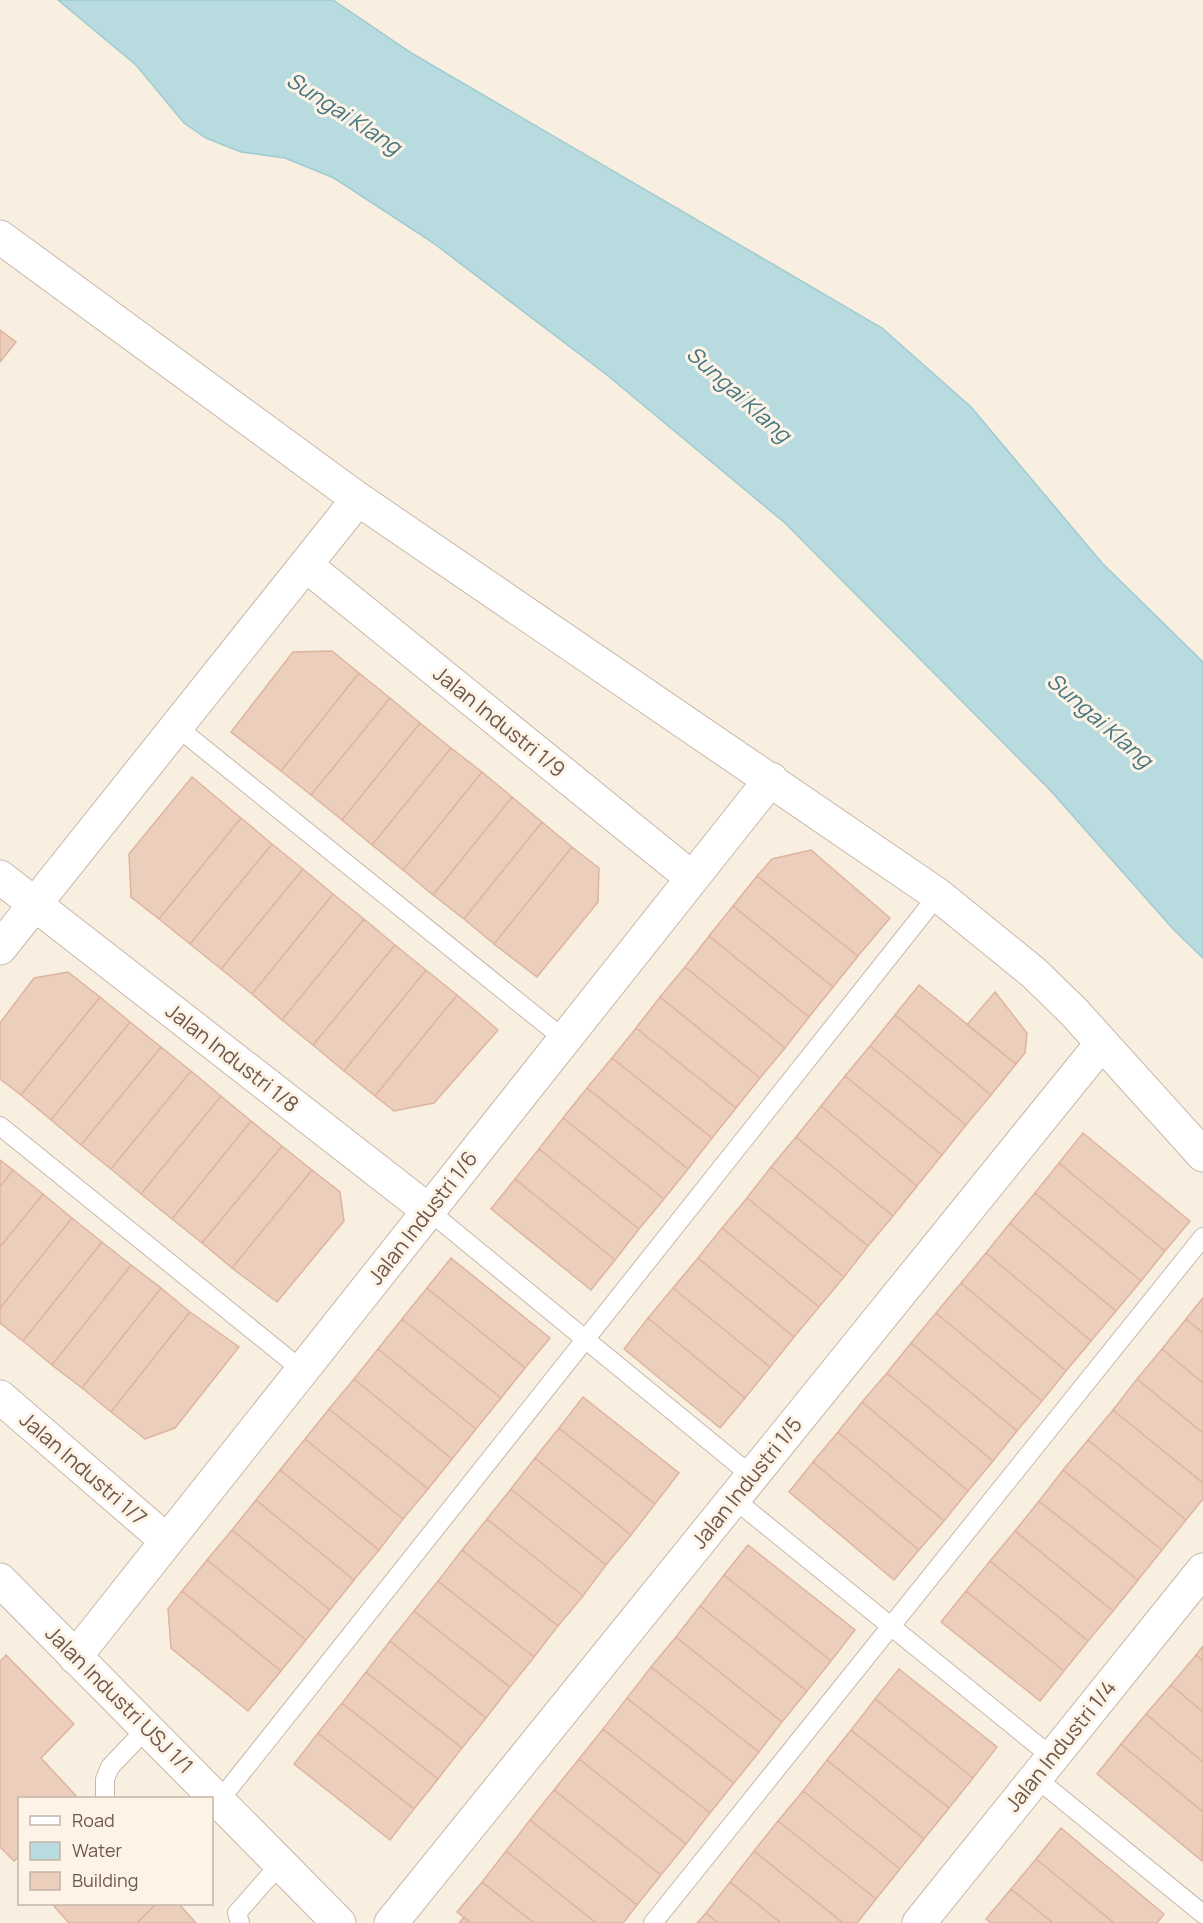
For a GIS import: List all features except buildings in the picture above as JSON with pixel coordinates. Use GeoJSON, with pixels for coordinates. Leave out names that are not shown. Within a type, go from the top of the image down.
{"type":"FeatureCollection","features":[{"type":"Feature","properties":{"kind":"street"},"geometry":{"type":"LineString","coordinates":[[0,237],[358,499],[771,779],[938,896],[1034,974],[1102,1043],[1203,1155]]}},
{"type":"Feature","properties":{"kind":"street"},"geometry":{"type":"LineString","coordinates":[[0,948],[307,566],[358,499]]}},
{"type":"Feature","properties":{"kind":"street","name":"Jalan Industri 1/9"},"geometry":{"type":"LineString","coordinates":[[307,566],[692,878]]}},
{"type":"Feature","properties":{"kind":"street","name":"Jalan Industri 1/6"},"geometry":{"type":"LineString","coordinates":[[75,1657],[771,779]]}},
{"type":"Feature","properties":{"kind":"street","name":"Jalan Industri 1/8"},"geometry":{"type":"LineString","coordinates":[[0,877],[429,1211]]}},
{"type":"Feature","properties":{"kind":"street","name":"Jalan Industri 1/5"},"geometry":{"type":"LineString","coordinates":[[390,1923],[1102,1043]]}},
{"type":"Feature","properties":{"kind":"street","name":"Jalan Industri 1/7"},"geometry":{"type":"LineString","coordinates":[[0,1397],[167,1541]]}},
{"type":"Feature","properties":{"kind":"street","name":"Jalan Industri 1/4"},"geometry":{"type":"LineString","coordinates":[[919,1923],[1203,1570]]}},
{"type":"Feature","properties":{"kind":"street","name":"Jalan Industri USJ 1/1"},"geometry":{"type":"LineString","coordinates":[[0,1580],[339,1923]]}},
{"type":"Feature","properties":{"kind":"lane"},"geometry":{"type":"LineString","coordinates":[[177,727],[564,1039]]}},
{"type":"Feature","properties":{"kind":"lane"},"geometry":{"type":"LineString","coordinates":[[219,1801],[938,896]]}},
{"type":"Feature","properties":{"kind":"lane"},"geometry":{"type":"LineString","coordinates":[[0,1126],[302,1370]]}},
{"type":"Feature","properties":{"kind":"lane"},"geometry":{"type":"LineString","coordinates":[[429,1211],[585,1339],[1200,1915]]}},
{"type":"Feature","properties":{"kind":"lane"},"geometry":{"type":"LineString","coordinates":[[653,1923],[1203,1237]]}},
{"type":"Feature","properties":{"kind":"lane"},"geometry":{"type":"LineString","coordinates":[[105,1797],[105,1779],[110,1767],[147,1728]]}},
{"type":"Feature","properties":{"kind":"lane"},"geometry":{"type":"LineString","coordinates":[[240,1923],[237,1913],[280,1864]]}},
{"type":"Feature","properties":{"kind":"water","name":"Sungai Klang"},"geometry":{"type":"Polygon","coordinates":[[[58,0],[333,0],[413,54],[882,328],[971,407],[1102,563],[1203,662],[1203,958],[1174,930],[1050,790],[785,523],[607,375],[432,242],[334,178],[285,158],[241,152],[206,138],[184,123],[136,65],[58,0]]]}}]}
